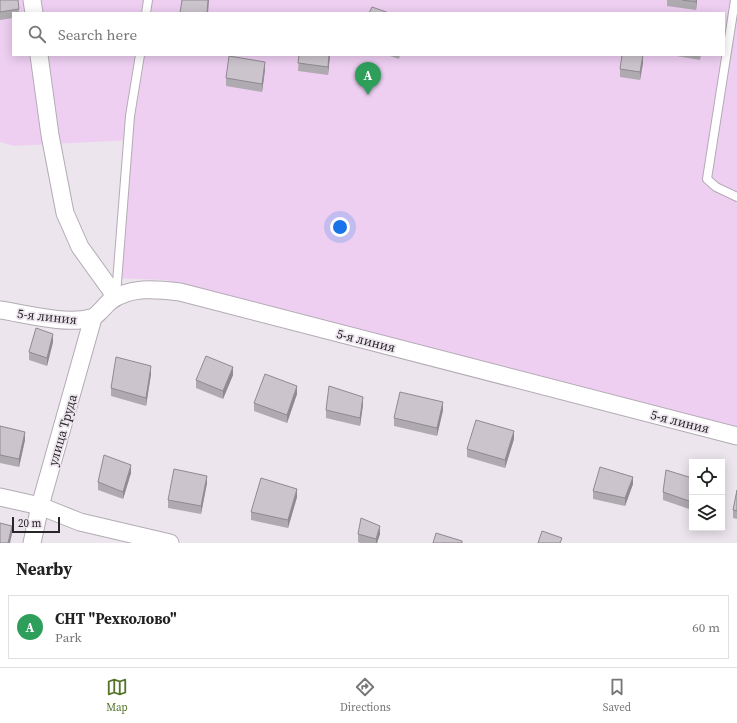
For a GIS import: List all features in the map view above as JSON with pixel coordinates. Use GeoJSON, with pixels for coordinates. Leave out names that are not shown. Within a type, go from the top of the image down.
{"type":"FeatureCollection","features":[{"type":"Feature","properties":{"kind":"street"},"geometry":{"type":"LineString","coordinates":[[32,0],[34,12]]}},
{"type":"Feature","properties":{"kind":"street"},"geometry":{"type":"LineString","coordinates":[[39,56],[50,135],[65,213],[80,246],[116,297]]}},
{"type":"Feature","properties":{"kind":"street","name":"5-я линия"},"geometry":{"type":"LineString","coordinates":[[0,310],[66,320],[94,318],[102,308],[116,297],[132,291],[155,289],[180,292],[737,436]]}},
{"type":"Feature","properties":{"kind":"street","name":"улица Труда"},"geometry":{"type":"LineString","coordinates":[[32,543],[40,506],[94,318]]}},
{"type":"Feature","properties":{"kind":"street"},"geometry":{"type":"LineString","coordinates":[[0,497],[40,506],[80,522],[170,543]]}},
{"type":"Feature","properties":{"kind":"lane"},"geometry":{"type":"LineString","coordinates":[[146,12],[148,0]]}},
{"type":"Feature","properties":{"kind":"lane"},"geometry":{"type":"LineString","coordinates":[[735,0],[707,179],[716,187],[737,197]]}},
{"type":"Feature","properties":{"kind":"lane"},"geometry":{"type":"LineString","coordinates":[[116,297],[130,116],[140,56]]}},
{"type":"Feature","properties":{"kind":"shaded area"},"geometry":{"type":"Polygon","coordinates":[[[0,0],[737,0],[737,428],[166,280],[113,278],[132,140],[14,146],[0,142],[0,0]]]}},
{"type":"Feature","properties":{"kind":"building"},"geometry":{"type":"Polygon","coordinates":[[[0,0],[18,0],[19,9],[0,12],[0,0]]]}},
{"type":"Feature","properties":{"kind":"building"},"geometry":{"type":"Polygon","coordinates":[[[182,0],[208,0],[207,12],[180,12],[182,0]]]}},
{"type":"Feature","properties":{"kind":"building"},"geometry":{"type":"Polygon","coordinates":[[[682,0],[696,0],[696,2],[682,0]]]}},
{"type":"Feature","properties":{"kind":"building"},"geometry":{"type":"Polygon","coordinates":[[[372,7],[386,12],[370,12],[372,7]]]}},
{"type":"Feature","properties":{"kind":"building"},"geometry":{"type":"Polygon","coordinates":[[[229,56],[265,62],[262,84],[226,78],[229,56]]]}},
{"type":"Feature","properties":{"kind":"building"},"geometry":{"type":"Polygon","coordinates":[[[299,56],[329,56],[328,67],[298,63],[299,56]]]}},
{"type":"Feature","properties":{"kind":"building"},"geometry":{"type":"Polygon","coordinates":[[[622,56],[643,56],[640,72],[620,69],[622,56]]]}},
{"type":"Feature","properties":{"kind":"building"},"geometry":{"type":"Polygon","coordinates":[[[36,328],[53,334],[47,358],[29,352],[36,328]]]}},
{"type":"Feature","properties":{"kind":"building"},"geometry":{"type":"Polygon","coordinates":[[[206,356],[233,367],[223,391],[196,380],[206,356]]]}},
{"type":"Feature","properties":{"kind":"building"},"geometry":{"type":"Polygon","coordinates":[[[116,357],[151,366],[146,398],[111,388],[116,357]]]}},
{"type":"Feature","properties":{"kind":"building"},"geometry":{"type":"Polygon","coordinates":[[[265,374],[297,386],[287,415],[254,403],[265,374]]]}},
{"type":"Feature","properties":{"kind":"building"},"geometry":{"type":"Polygon","coordinates":[[[329,386],[363,397],[360,418],[326,410],[329,386]]]}},
{"type":"Feature","properties":{"kind":"building"},"geometry":{"type":"Polygon","coordinates":[[[400,392],[443,402],[437,428],[394,418],[400,392]]]}},
{"type":"Feature","properties":{"kind":"building"},"geometry":{"type":"Polygon","coordinates":[[[476,420],[514,431],[505,460],[467,449],[476,420]]]}},
{"type":"Feature","properties":{"kind":"building"},"geometry":{"type":"Polygon","coordinates":[[[0,426],[25,432],[19,459],[0,455],[0,426]]]}},
{"type":"Feature","properties":{"kind":"building"},"geometry":{"type":"Polygon","coordinates":[[[104,455],[131,465],[123,492],[98,482],[104,455]]]}},
{"type":"Feature","properties":{"kind":"building"},"geometry":{"type":"Polygon","coordinates":[[[600,467],[633,477],[625,498],[593,491],[600,467]]]}},
{"type":"Feature","properties":{"kind":"building"},"geometry":{"type":"Polygon","coordinates":[[[174,469],[207,476],[201,506],[168,500],[174,469]]]}},
{"type":"Feature","properties":{"kind":"building"},"geometry":{"type":"Polygon","coordinates":[[[666,470],[689,477],[689,501],[663,492],[666,470]]]}},
{"type":"Feature","properties":{"kind":"building"},"geometry":{"type":"Polygon","coordinates":[[[261,478],[297,489],[288,520],[251,512],[261,478]]]}},
{"type":"Feature","properties":{"kind":"building"},"geometry":{"type":"Polygon","coordinates":[[[737,490],[737,511],[733,510],[737,490]]]}},
{"type":"Feature","properties":{"kind":"building"},"geometry":{"type":"Polygon","coordinates":[[[361,518],[380,526],[376,539],[358,534],[361,518]]]}},
{"type":"Feature","properties":{"kind":"building"},"geometry":{"type":"Polygon","coordinates":[[[0,523],[12,526],[8,543],[0,543],[0,523]]]}},
{"type":"Feature","properties":{"kind":"building"},"geometry":{"type":"Polygon","coordinates":[[[542,531],[562,538],[560,543],[538,543],[542,531]]]}},
{"type":"Feature","properties":{"kind":"building"},"geometry":{"type":"Polygon","coordinates":[[[436,533],[462,541],[462,543],[433,543],[436,533]]]}},
{"type":"Feature","properties":{"kind":"place","name":"СНТ \"Рехколово\""},"geometry":{"type":"Point","coordinates":[368,95]}}]}
